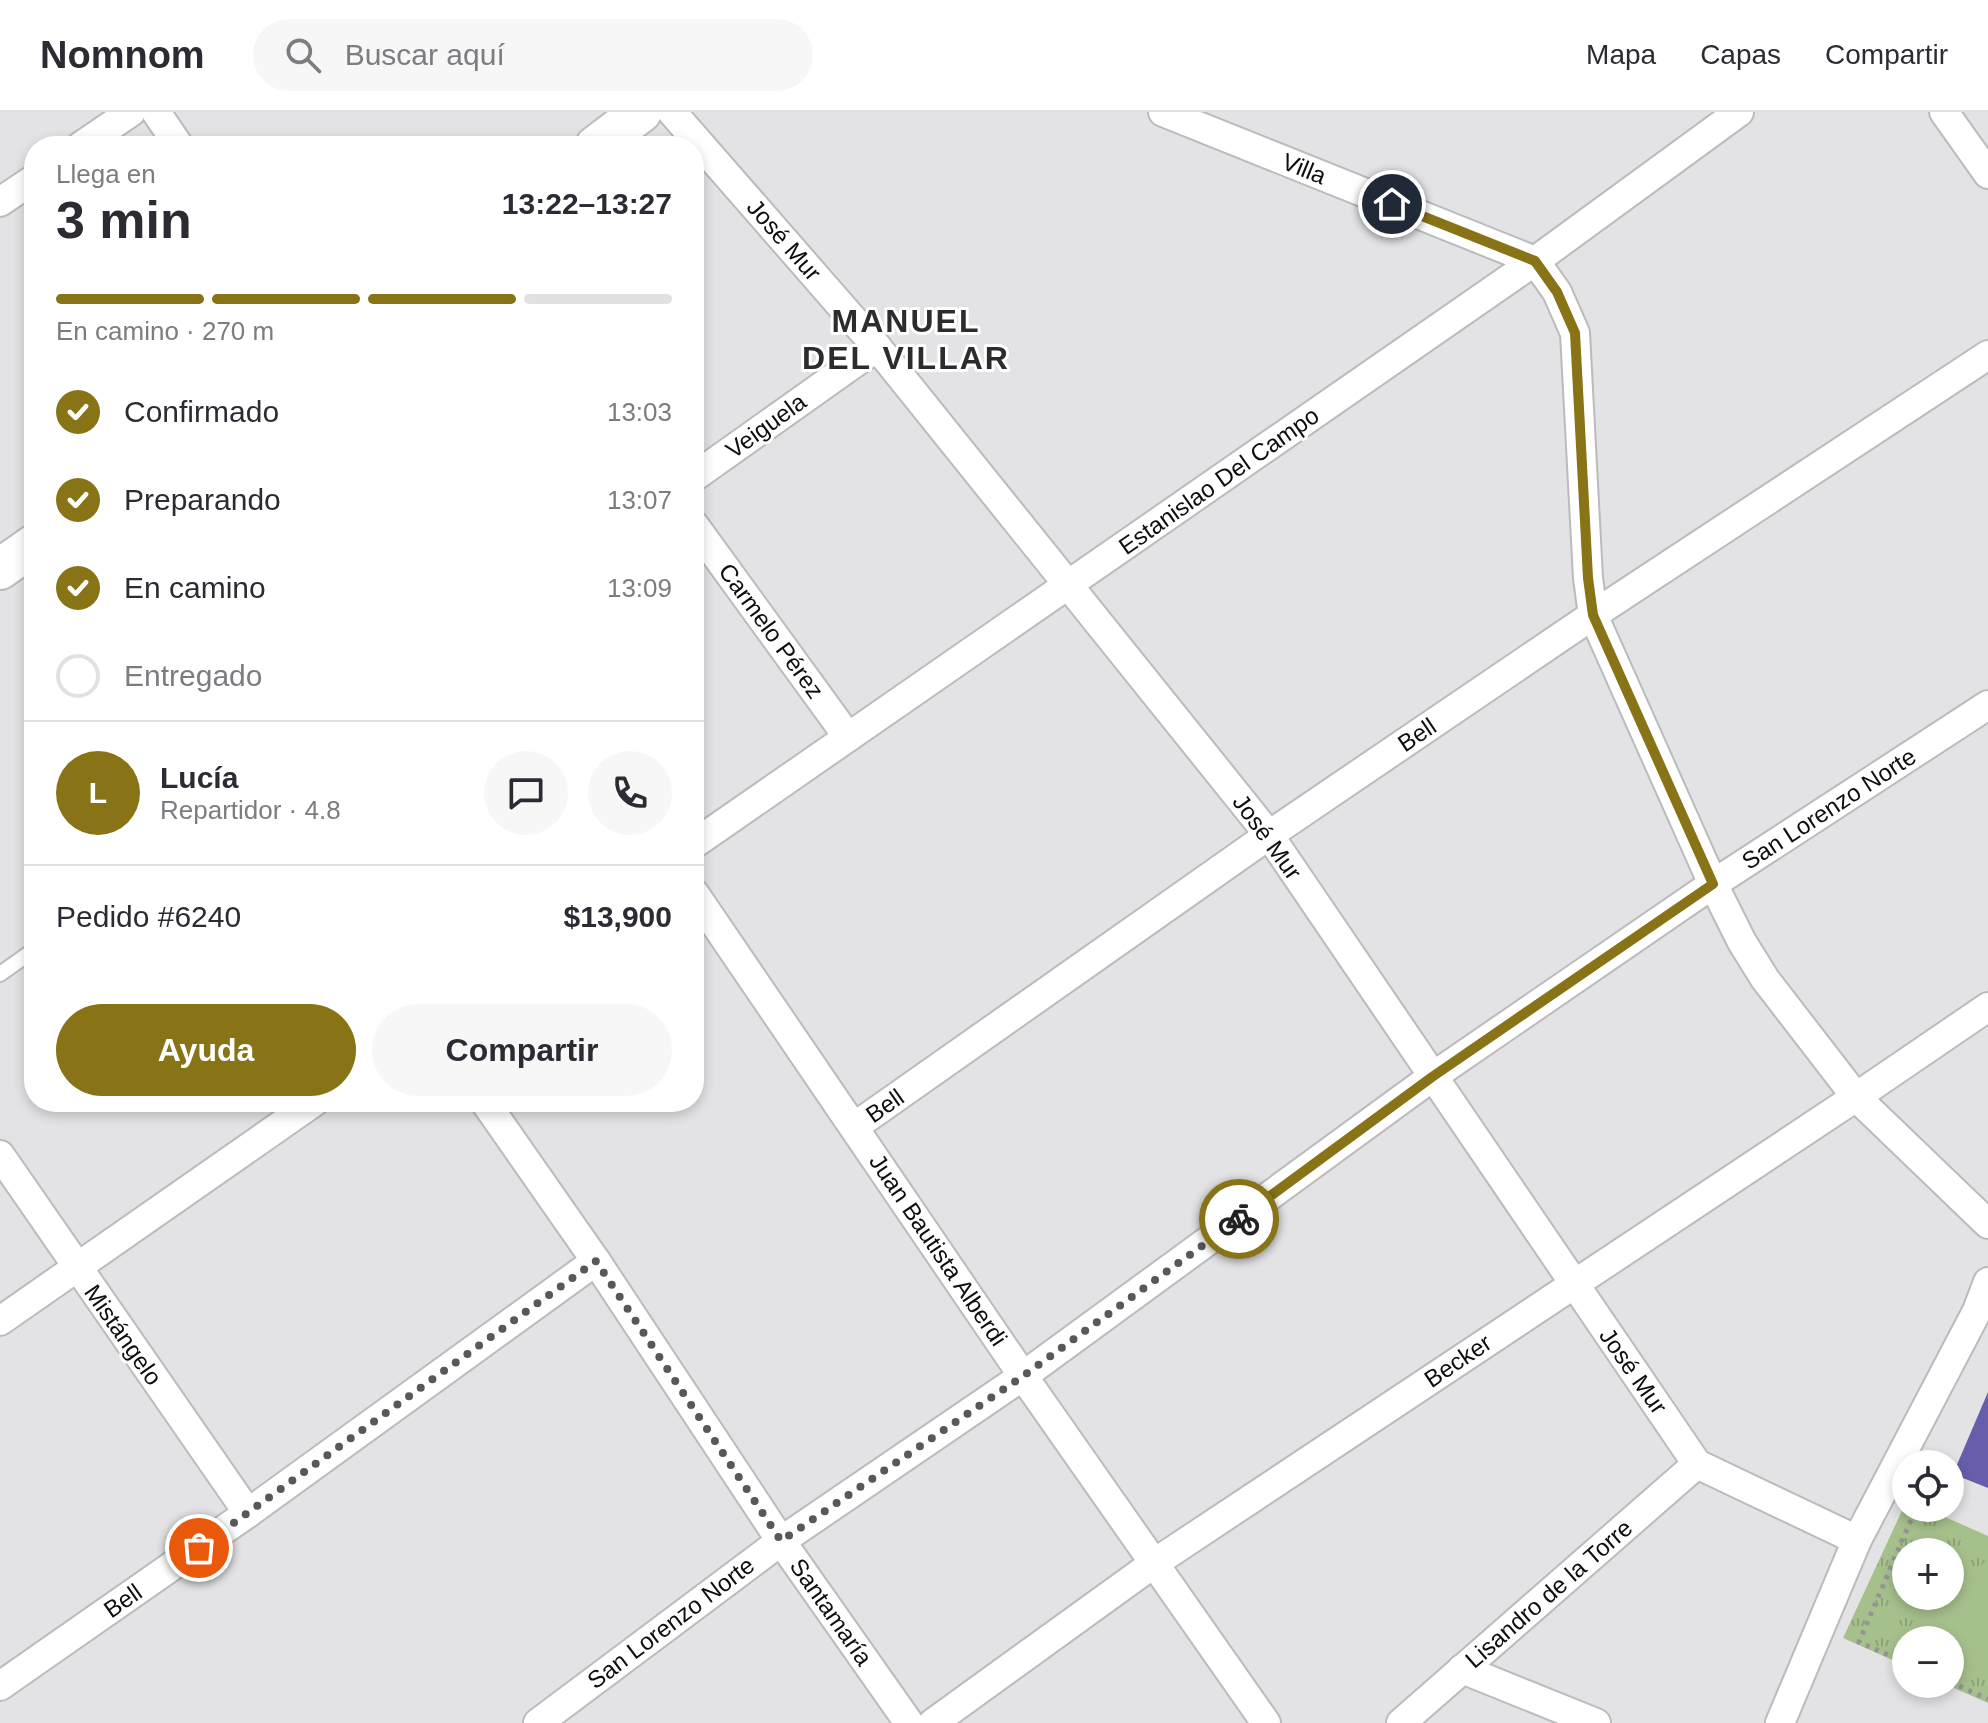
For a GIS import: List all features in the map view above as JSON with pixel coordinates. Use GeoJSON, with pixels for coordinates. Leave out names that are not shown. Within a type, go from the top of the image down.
{"type":"FeatureCollection","features":[{"type":"Feature","properties":{"kind":"main road"},"geometry":{"type":"LineString","coordinates":[[609,136],[641,112]]}},
{"type":"Feature","properties":{"kind":"main road"},"geometry":{"type":"LineString","coordinates":[[0,569],[24,552]]}},
{"type":"Feature","properties":{"kind":"street"},"geometry":{"type":"LineString","coordinates":[[96,136],[131,112]]}},
{"type":"Feature","properties":{"kind":"street"},"geometry":{"type":"LineString","coordinates":[[156,112],[172,136]]}},
{"type":"Feature","properties":{"kind":"street","name":"José Mur"},"geometry":{"type":"LineString","coordinates":[[672,112],[693,136]]}},
{"type":"Feature","properties":{"kind":"street","name":"Villa"},"geometry":{"type":"LineString","coordinates":[[1163,112],[1535,261]]}},
{"type":"Feature","properties":{"kind":"street","name":"Estanislao Del Campo"},"geometry":{"type":"LineString","coordinates":[[704,837],[1535,261],[1739,112]]}},
{"type":"Feature","properties":{"kind":"street"},"geometry":{"type":"LineString","coordinates":[[1944,112],[1988,174]]}},
{"type":"Feature","properties":{"kind":"street","name":"José Mur"},"geometry":{"type":"LineString","coordinates":[[704,149],[877,347],[1269,835],[1697,1464]]}},
{"type":"Feature","properties":{"kind":"street"},"geometry":{"type":"LineString","coordinates":[[0,202],[24,186]]}},
{"type":"Feature","properties":{"kind":"street"},"geometry":{"type":"LineString","coordinates":[[1535,261],[1557,292],[1575,333],[1588,578],[1593,615],[1713,884],[1765,979],[1856,1097],[1988,1224]]}},
{"type":"Feature","properties":{"kind":"street","name":"Veiguela"},"geometry":{"type":"LineString","coordinates":[[704,470],[877,347]]}},
{"type":"Feature","properties":{"kind":"street","name":"Bell"},"geometry":{"type":"LineString","coordinates":[[854,1127],[1269,835],[1593,615],[1988,355]]}},
{"type":"Feature","properties":{"kind":"street","name":"Carmelo Pérez"},"geometry":{"type":"LineString","coordinates":[[704,539],[848,737]]}},
{"type":"Feature","properties":{"kind":"street","name":"San Lorenzo Norte"},"geometry":{"type":"LineString","coordinates":[[538,1723],[781,1541],[1023,1376],[1432,1077],[1713,884],[1988,705]]}},
{"type":"Feature","properties":{"kind":"street","name":"Juan Bautista Alberdi"},"geometry":{"type":"LineString","coordinates":[[704,908],[1023,1376],[1266,1723]]}},
{"type":"Feature","properties":{"kind":"street","name":"Becker"},"geometry":{"type":"LineString","coordinates":[[933,1723],[1153,1564],[1988,1007]]}},
{"type":"Feature","properties":{"kind":"street"},"geometry":{"type":"LineString","coordinates":[[0,1321],[300,1112]]}},
{"type":"Feature","properties":{"kind":"street","name":"Santamaría"},"geometry":{"type":"LineString","coordinates":[[492,1112],[596,1261],[781,1541],[909,1723]]}},
{"type":"Feature","properties":{"kind":"street","name":"Mistángelo"},"geometry":{"type":"LineString","coordinates":[[0,1155],[248,1513]]}},
{"type":"Feature","properties":{"kind":"street","name":"Bell"},"geometry":{"type":"LineString","coordinates":[[0,1686],[248,1513],[596,1261]]}},
{"type":"Feature","properties":{"kind":"street"},"geometry":{"type":"LineString","coordinates":[[1780,1723],[1857,1540],[1977,1311],[1988,1282]]}},
{"type":"Feature","properties":{"kind":"street"},"geometry":{"type":"LineString","coordinates":[[1697,1464],[1857,1540]]}},
{"type":"Feature","properties":{"kind":"street","name":"Lisandro de la Torre"},"geometry":{"type":"LineString","coordinates":[[1401,1723],[1697,1464]]}},
{"type":"Feature","properties":{"kind":"street"},"geometry":{"type":"LineString","coordinates":[[1462,1669],[1596,1723]]}},
{"type":"Feature","properties":{"kind":"lane"},"geometry":{"type":"LineString","coordinates":[[0,974],[24,957]]}},
{"type":"Feature","properties":{"kind":"path"},"geometry":{"type":"LineString","coordinates":[[1892,1657],[1859,1642],[1910,1522]]}},
{"type":"Feature","properties":{"kind":"path"},"geometry":{"type":"LineString","coordinates":[[1964,1688],[1988,1699]]}},
{"type":"Feature","properties":{"kind":"green space"},"geometry":{"type":"Polygon","coordinates":[[[1897,1522],[1956,1522],[1988,1536],[1988,1703],[1964,1692],[1964,1626],[1892,1626],[1892,1660],[1843,1638],[1897,1522]]]}},
{"type":"Feature","properties":{"kind":"green space"},"geometry":{"type":"Polygon","coordinates":[[[1988,1558],[1988,1668],[1964,1644],[1964,1626],[1945,1626],[1934,1615],[1939,1610],[1964,1610],[1964,1583],[1988,1558]]]}},
{"type":"Feature","properties":{"kind":"building"},"geometry":{"type":"Polygon","coordinates":[[[1988,1392],[1988,1488],[1964,1478],[1963,1450],[1988,1392]]]}},
{"type":"Feature","properties":{"kind":"way so far"},"geometry":{"type":"LineString","coordinates":[[199,1548],[596,1261],[781,1541],[1023,1376],[1239,1219]]}},
{"type":"Feature","properties":{"kind":"district","name":"MANUEL DEL VILLAR"},"geometry":{"type":"Point","coordinates":[906,340]}},
{"type":"Feature","properties":{"kind":"route"},"geometry":{"type":"LineString","coordinates":[[1239,1219],[1432,1077],[1713,884],[1593,615],[1588,578],[1575,333],[1557,292],[1535,261],[1392,204]]}}]}
